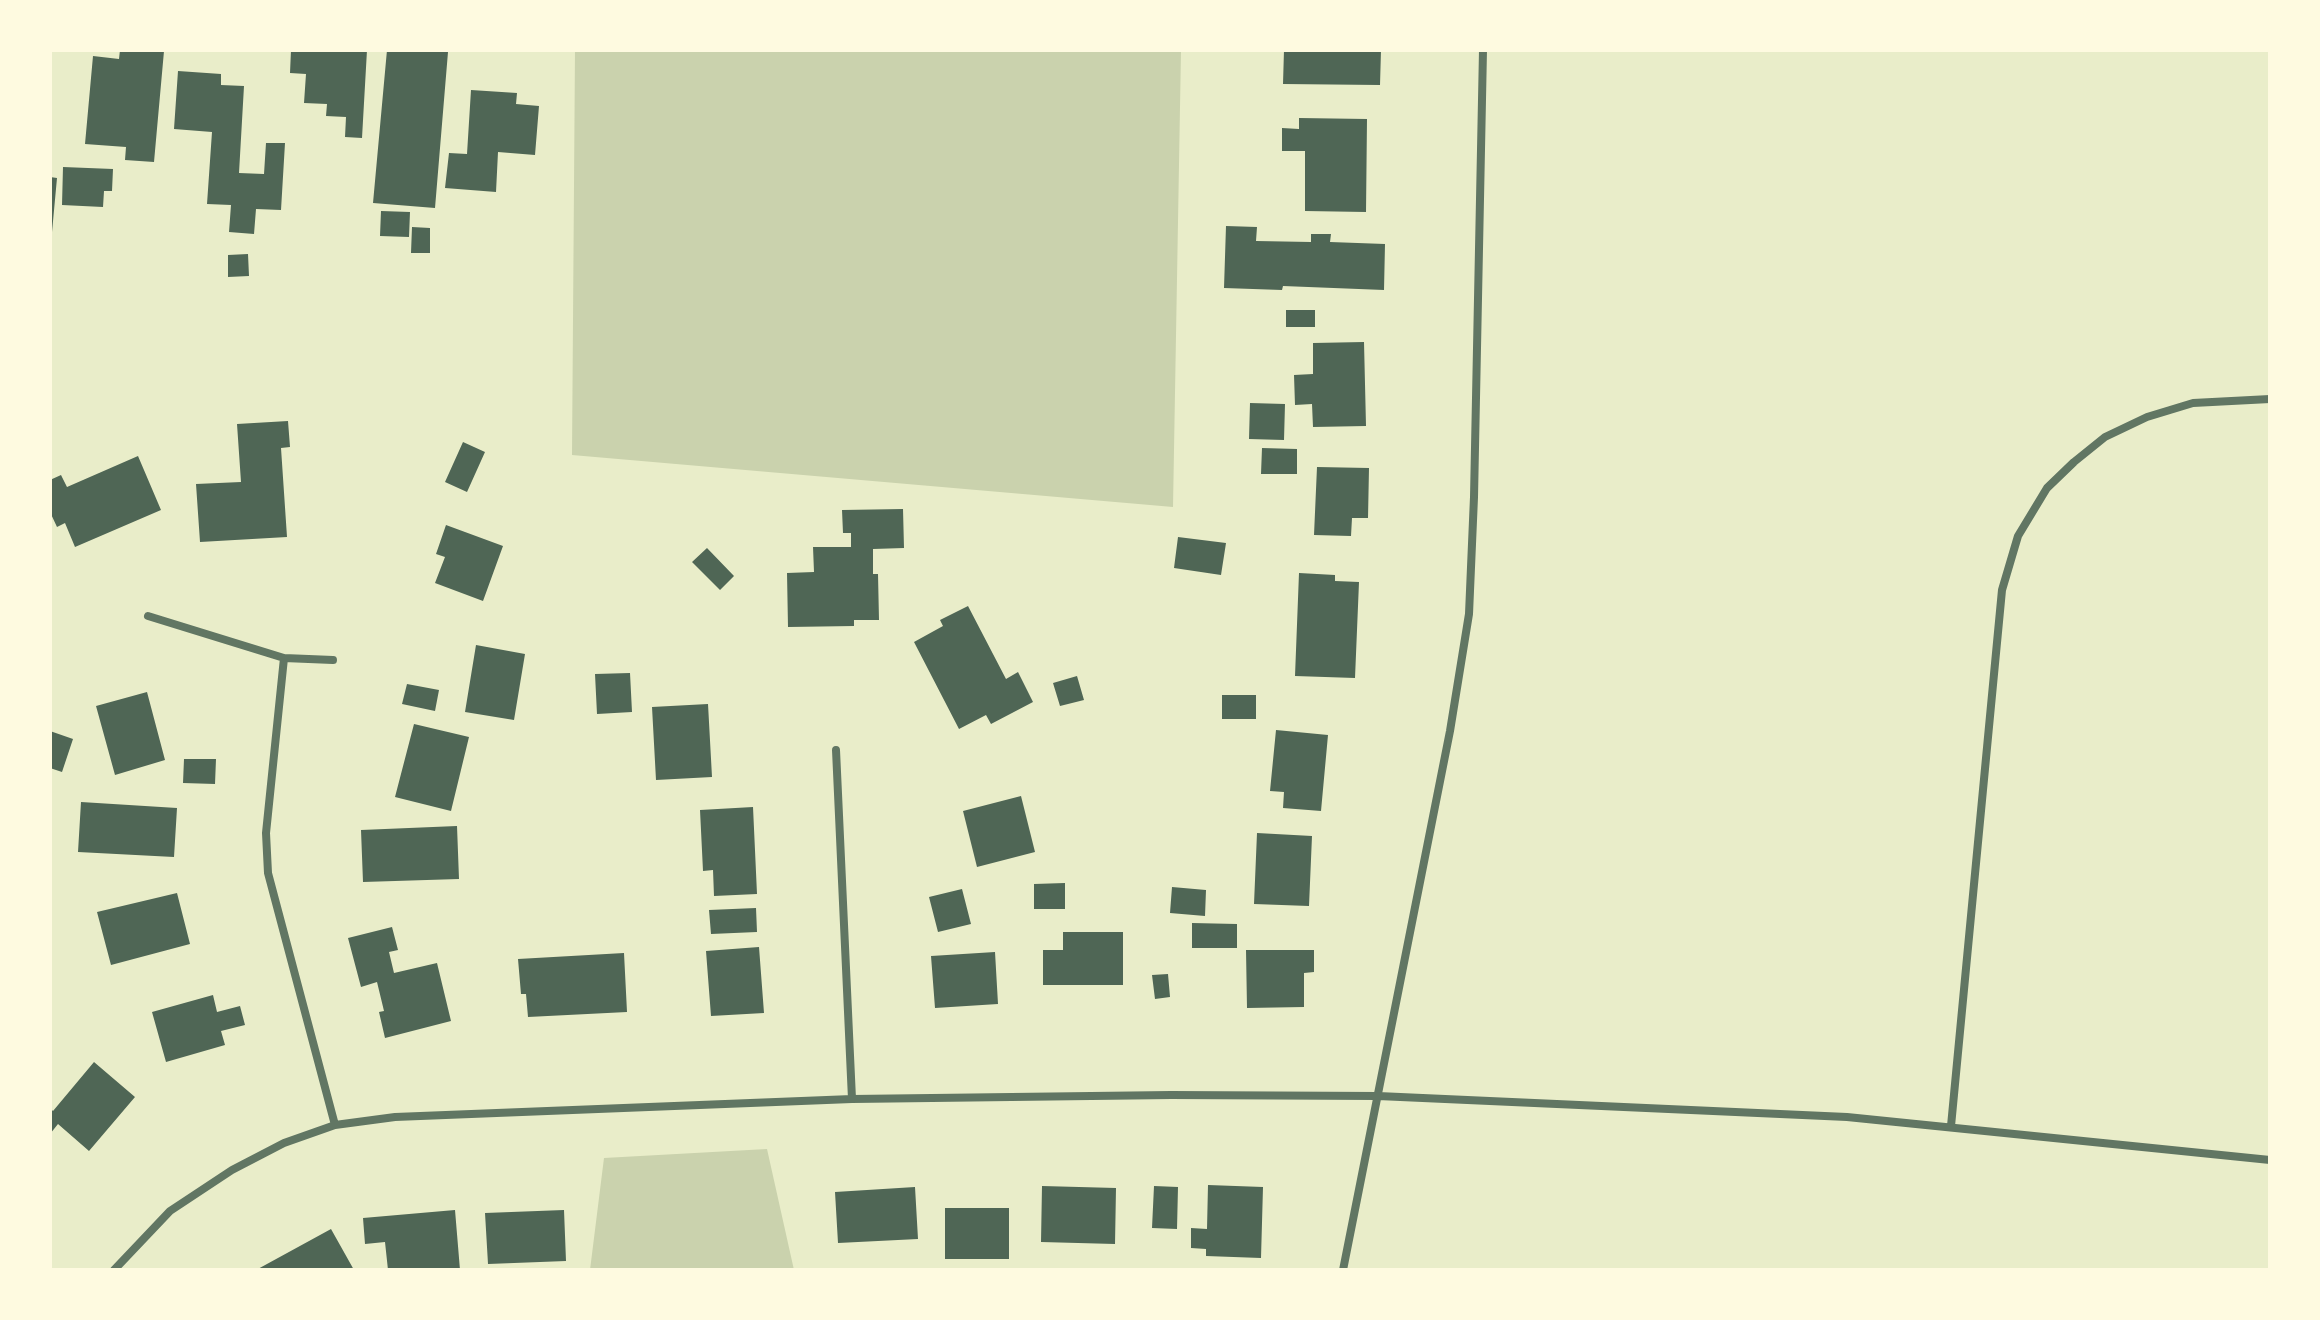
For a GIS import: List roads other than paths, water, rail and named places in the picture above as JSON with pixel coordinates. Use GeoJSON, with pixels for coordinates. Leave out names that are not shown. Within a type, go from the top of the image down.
{"type":"FeatureCollection","features":[{"type":"Feature","properties":{"kind":"street"},"geometry":{"type":"LineString","coordinates":[[1343,1270],[1450,731],[1469,614],[1483,50]]}},
{"type":"Feature","properties":{"kind":"street"},"geometry":{"type":"LineString","coordinates":[[1951,1126],[2002,590],[2018,536],[2047,488],[2105,437],[2147,417],[2193,403],[2270,399]]}},
{"type":"Feature","properties":{"kind":"street"},"geometry":{"type":"LineString","coordinates":[[148,616],[284,658],[333,660]]}},
{"type":"Feature","properties":{"kind":"street"},"geometry":{"type":"LineString","coordinates":[[284,658],[266,833],[268,873],[335,1125]]}},
{"type":"Feature","properties":{"kind":"street"},"geometry":{"type":"LineString","coordinates":[[836,750],[852,1099]]}},
{"type":"Feature","properties":{"kind":"street"},"geometry":{"type":"LineString","coordinates":[[114,1270],[170,1211],[232,1170],[284,1143],[335,1125],[395,1117],[852,1099],[1378,1096],[1847,1117],[2270,1160]]}}]}
